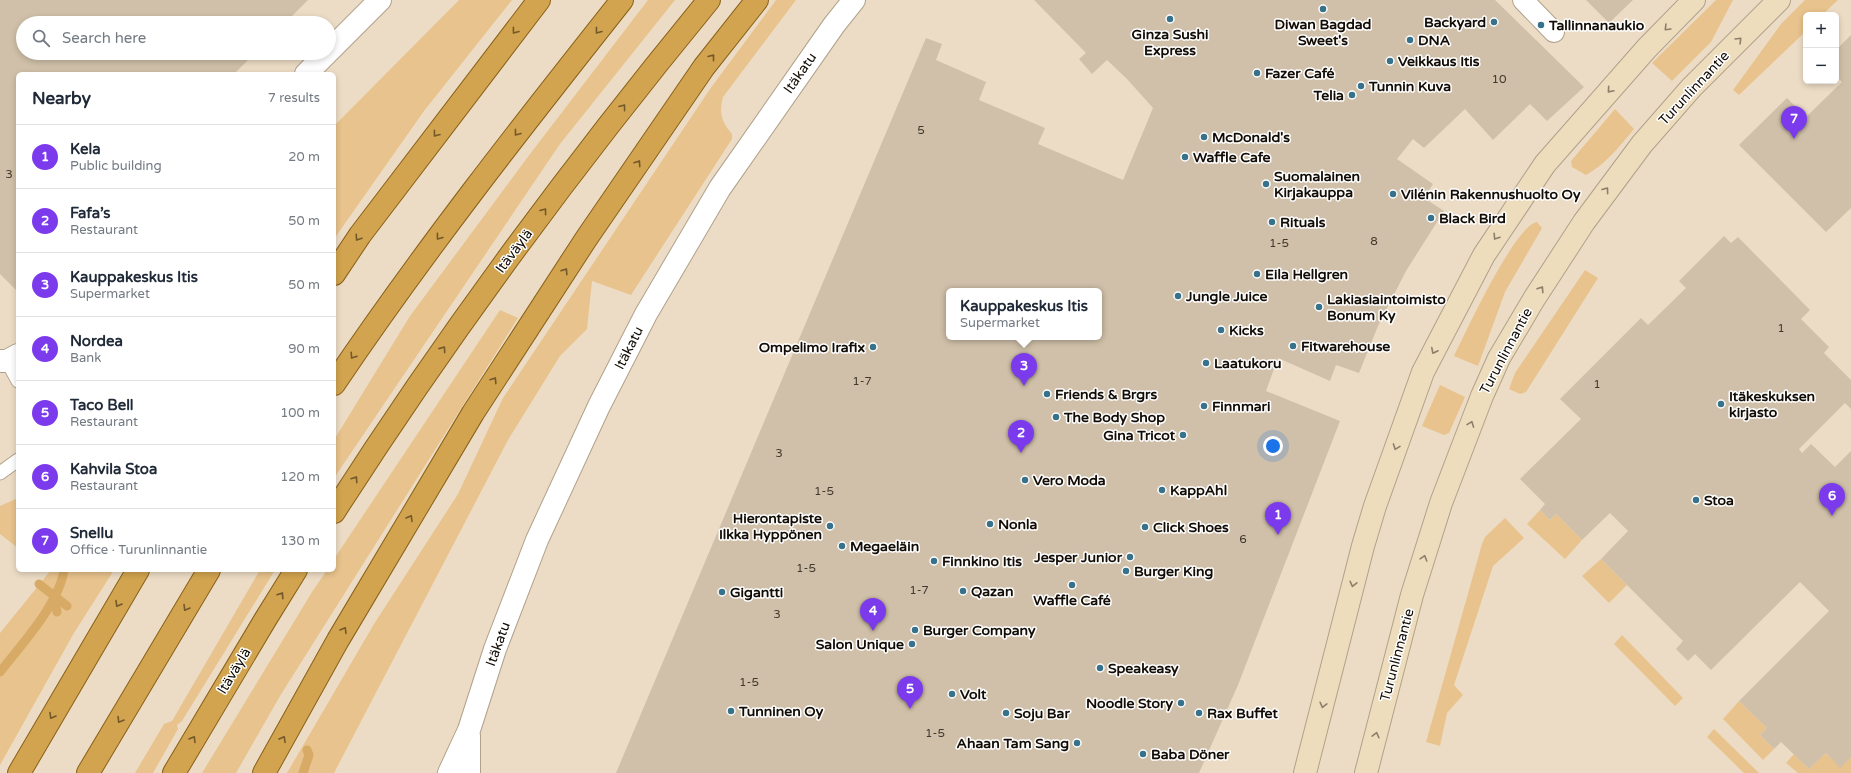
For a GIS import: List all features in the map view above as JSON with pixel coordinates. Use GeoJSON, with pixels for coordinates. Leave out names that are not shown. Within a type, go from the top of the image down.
{"type":"FeatureCollection","features":[{"type":"Feature","properties":{"kind":"highway"},"geometry":{"type":"LineString","coordinates":[[336,271],[360,235],[539,0]]}},
{"type":"Feature","properties":{"kind":"highway"},"geometry":{"type":"LineString","coordinates":[[336,381],[373,327],[517,132],[622,0]]}},
{"type":"Feature","properties":{"kind":"highway","name":"Itäväylä"},"geometry":{"type":"LineString","coordinates":[[336,509],[420,381],[501,268],[649,73],[709,0]]}},
{"type":"Feature","properties":{"kind":"highway"},"geometry":{"type":"LineString","coordinates":[[264,773],[338,640],[473,413],[586,239],[704,68],[756,0]]}},
{"type":"Feature","properties":{"kind":"highway"},"geometry":{"type":"LineString","coordinates":[[19,773],[137,572]]}},
{"type":"Feature","properties":{"kind":"highway"},"geometry":{"type":"LineString","coordinates":[[88,773],[208,572]]}},
{"type":"Feature","properties":{"kind":"highway","name":"Itäväylä"},"geometry":{"type":"LineString","coordinates":[[174,773],[295,572]]}},
{"type":"Feature","properties":{"kind":"main road"},"geometry":{"type":"LineString","coordinates":[[1305,773],[1363,546],[1375,506],[1424,372],[1484,255],[1545,164],[1647,48],[1694,0]]}},
{"type":"Feature","properties":{"kind":"main road","name":"Turunlinnantie"},"geometry":{"type":"LineString","coordinates":[[1366,773],[1412,595],[1441,503],[1482,396],[1499,358],[1534,299],[1584,222],[1642,144],[1691,88],[1779,0]]}},
{"type":"Feature","properties":{"kind":"street"},"geometry":{"type":"LineString","coordinates":[[336,44],[380,0]]}},
{"type":"Feature","properties":{"kind":"street","name":"Itäkatu"},"geometry":{"type":"LineString","coordinates":[[449,773],[469,730],[495,649],[537,540],[599,406],[646,314],[720,188],[829,32],[854,0]]}},
{"type":"Feature","properties":{"kind":"street"},"geometry":{"type":"LineString","coordinates":[[1522,0],[1553,24]]}},
{"type":"Feature","properties":{"kind":"street"},"geometry":{"type":"LineString","coordinates":[[308,72],[320,60]]}},
{"type":"Feature","properties":{"kind":"street","name":"Itäkatu"},"geometry":{"type":"LineString","coordinates":[[469,730],[469,773]]}},
{"type":"Feature","properties":{"kind":"lane"},"geometry":{"type":"LineString","coordinates":[[8,359],[16,377]]}},
{"type":"Feature","properties":{"kind":"lane"},"geometry":{"type":"LineString","coordinates":[[0,473],[16,461]]}},
{"type":"Feature","properties":{"kind":"shaded area"},"geometry":{"type":"Polygon","coordinates":[[[459,0],[512,0],[424,111],[336,236],[336,124],[459,0]]]}},
{"type":"Feature","properties":{"kind":"shaded area"},"geometry":{"type":"Polygon","coordinates":[[[648,0],[675,0],[560,144],[336,475],[336,437],[410,316],[530,154],[648,0]]]}},
{"type":"Feature","properties":{"kind":"shaded area"},"geometry":{"type":"Polygon","coordinates":[[[776,0],[796,0],[723,97],[721,108],[722,117],[725,125],[732,134],[732,139],[631,295],[592,281],[587,329],[560,356],[508,440],[334,773],[287,773],[374,624],[458,494],[503,398],[710,89],[776,0]]]}},
{"type":"Feature","properties":{"kind":"shaded area"},"geometry":{"type":"Polygon","coordinates":[[[1716,0],[1733,0],[1711,42],[1672,81],[1652,63],[1716,0]]]}},
{"type":"Feature","properties":{"kind":"shaded area"},"geometry":{"type":"Polygon","coordinates":[[[1805,0],[1838,0],[1825,12],[1803,12],[1803,34],[1739,95],[1733,90],[1781,24],[1805,0]]]}},
{"type":"Feature","properties":{"kind":"shaded area"},"geometry":{"type":"Polygon","coordinates":[[[1615,109],[1634,129],[1612,155],[1593,171],[1586,175],[1572,167],[1571,161],[1615,109]]]}},
{"type":"Feature","properties":{"kind":"shaded area"},"geometry":{"type":"Polygon","coordinates":[[[1537,222],[1542,228],[1505,292],[1478,366],[1454,356],[1479,305],[1504,260],[1516,241],[1528,228],[1537,222]]]}},
{"type":"Feature","properties":{"kind":"shaded area"},"geometry":{"type":"Polygon","coordinates":[[[1585,270],[1598,278],[1526,392],[1520,394],[1509,389],[1515,373],[1585,270]]]}},
{"type":"Feature","properties":{"kind":"shaded area"},"geometry":{"type":"Polygon","coordinates":[[[500,310],[518,318],[280,696],[236,773],[202,773],[312,592],[326,572],[336,572],[336,556],[500,310]]]}},
{"type":"Feature","properties":{"kind":"shaded area"},"geometry":{"type":"Polygon","coordinates":[[[1440,385],[1465,397],[1449,433],[1444,435],[1422,426],[1440,385]]]}},
{"type":"Feature","properties":{"kind":"shaded area"},"geometry":{"type":"Polygon","coordinates":[[[16,499],[16,546],[0,534],[0,506],[16,499]]]}},
{"type":"Feature","properties":{"kind":"shaded area"},"geometry":{"type":"Polygon","coordinates":[[[1540,510],[1550,520],[1556,514],[1582,540],[1565,559],[1527,524],[1540,510]]]}},
{"type":"Feature","properties":{"kind":"shaded area"},"geometry":{"type":"Polygon","coordinates":[[[1505,518],[1524,538],[1493,566],[1454,685],[1463,695],[1447,713],[1440,746],[1426,742],[1482,544],[1485,537],[1505,518]]]}},
{"type":"Feature","properties":{"kind":"shaded area"},"geometry":{"type":"Polygon","coordinates":[[[1601,559],[1627,585],[1609,603],[1582,576],[1601,559]]]}},
{"type":"Feature","properties":{"kind":"shaded area"},"geometry":{"type":"Polygon","coordinates":[[[49,572],[113,572],[74,633],[0,765],[0,633],[49,572]]]}},
{"type":"Feature","properties":{"kind":"shaded area"},"geometry":{"type":"Polygon","coordinates":[[[259,572],[274,572],[182,721],[177,725],[178,729],[153,773],[135,773],[164,724],[172,721],[259,572]]]}},
{"type":"Feature","properties":{"kind":"shaded area"},"geometry":{"type":"Polygon","coordinates":[[[1622,635],[1683,698],[1675,706],[1614,644],[1622,635]]]}},
{"type":"Feature","properties":{"kind":"shaded area"},"geometry":{"type":"Polygon","coordinates":[[[1739,701],[1767,728],[1760,735],[1774,749],[1763,760],[1723,719],[1739,701]]]}},
{"type":"Feature","properties":{"kind":"shaded area"},"geometry":{"type":"Polygon","coordinates":[[[1714,729],[1759,773],[1744,773],[1707,737],[1714,729]]]}},
{"type":"Feature","properties":{"kind":"shaded area"},"geometry":{"type":"Polygon","coordinates":[[[1826,753],[1840,767],[1851,757],[1851,773],[1798,773],[1786,763],[1794,754],[1809,769],[1826,753]]]}},
{"type":"Feature","properties":{"kind":"building"},"geometry":{"type":"Polygon","coordinates":[[[0,0],[308,0],[292,16],[16,16],[16,60],[248,60],[236,72],[16,72],[16,290],[0,274],[0,0]]]}},
{"type":"Feature","properties":{"kind":"building"},"geometry":{"type":"Polygon","coordinates":[[[1034,0],[1495,0],[1584,87],[1547,121],[1530,104],[1493,140],[1465,109],[1424,148],[1413,139],[1397,159],[1433,184],[1424,198],[1444,211],[1406,271],[1378,326],[1359,373],[1336,365],[1330,381],[1278,358],[1266,391],[1340,421],[1238,685],[1199,773],[616,773],[926,38],[942,44],[936,60],[986,82],[979,100],[1045,128],[1038,144],[1123,180],[1153,108],[1127,79],[1107,60],[1092,74],[1079,59],[1086,53],[1034,0]]]}},
{"type":"Feature","properties":{"kind":"building"},"geometry":{"type":"Polygon","coordinates":[[[1586,0],[1633,0],[1609,23],[1586,0]]]}},
{"type":"Feature","properties":{"kind":"building"},"geometry":{"type":"Polygon","coordinates":[[[1851,35],[1851,208],[1826,232],[1739,145],[1787,98],[1806,117],[1842,82],[1839,79],[1839,47],[1851,35]]]}},
{"type":"Feature","properties":{"kind":"building","name":"Stoa"},"geometry":{"type":"Polygon","coordinates":[[[1724,236],[1731,243],[1738,237],[1810,310],[1801,319],[1829,347],[1824,353],[1851,380],[1851,409],[1845,403],[1799,449],[1802,453],[1811,444],[1835,467],[1851,451],[1851,757],[1840,768],[1826,753],[1809,769],[1781,742],[1774,749],[1760,735],[1767,728],[1739,701],[1829,611],[1800,582],[1711,670],[1695,654],[1688,661],[1676,649],[1683,641],[1601,559],[1628,531],[1610,513],[1582,540],[1556,514],[1550,520],[1540,510],[1545,504],[1520,479],[1581,419],[1560,399],[1641,318],[1648,325],[1686,288],[1679,281],[1724,236]]]}},
{"type":"Feature","properties":{"kind":"waterway"},"geometry":{"type":"LineString","coordinates":[[0,672],[38,624],[47,610],[61,583],[64,572]]}},
{"type":"Feature","properties":{"kind":"waterway"},"geometry":{"type":"LineString","coordinates":[[39,584],[67,606]]}},
{"type":"Feature","properties":{"kind":"waterway"},"geometry":{"type":"LineString","coordinates":[[54,595],[57,612]]}},
{"type":"Feature","properties":{"kind":"waterway"},"geometry":{"type":"LineString","coordinates":[[303,773],[309,755],[307,750]]}},
{"type":"Feature","properties":{"kind":"place","name":"Diwan Bagdad Sweet's"},"geometry":{"type":"Point","coordinates":[1323,9]}},
{"type":"Feature","properties":{"kind":"place","name":"Ginza Sushi Express"},"geometry":{"type":"Point","coordinates":[1170,19]}},
{"type":"Feature","properties":{"kind":"place","name":"Backyard"},"geometry":{"type":"Point","coordinates":[1494,22]}},
{"type":"Feature","properties":{"kind":"place","name":"Tallinnanaukio"},"geometry":{"type":"Point","coordinates":[1541,25]}},
{"type":"Feature","properties":{"kind":"place","name":"DNA"},"geometry":{"type":"Point","coordinates":[1410,40]}},
{"type":"Feature","properties":{"kind":"place","name":"Veikkaus Itis"},"geometry":{"type":"Point","coordinates":[1390,61]}},
{"type":"Feature","properties":{"kind":"place","name":"Fazer Café"},"geometry":{"type":"Point","coordinates":[1257,73]}},
{"type":"Feature","properties":{"kind":"place","name":"Tunnin Kuva"},"geometry":{"type":"Point","coordinates":[1361,86]}},
{"type":"Feature","properties":{"kind":"place","name":"Telia"},"geometry":{"type":"Point","coordinates":[1352,95]}},
{"type":"Feature","properties":{"kind":"place","name":"McDonald's"},"geometry":{"type":"Point","coordinates":[1204,137]}},
{"type":"Feature","properties":{"kind":"place","name":"Snellu"},"geometry":{"type":"Point","coordinates":[1794,139]}},
{"type":"Feature","properties":{"kind":"place","name":"Waffle Cafe"},"geometry":{"type":"Point","coordinates":[1185,157]}},
{"type":"Feature","properties":{"kind":"place","name":"Suomalainen Kirjakauppa"},"geometry":{"type":"Point","coordinates":[1266,184]}},
{"type":"Feature","properties":{"kind":"place","name":"Vilénin Rakennushuolto Oy"},"geometry":{"type":"Point","coordinates":[1393,194]}},
{"type":"Feature","properties":{"kind":"place","name":"Black Bird"},"geometry":{"type":"Point","coordinates":[1431,218]}},
{"type":"Feature","properties":{"kind":"place","name":"Rituals"},"geometry":{"type":"Point","coordinates":[1272,222]}},
{"type":"Feature","properties":{"kind":"place","name":"Eila Hellgren"},"geometry":{"type":"Point","coordinates":[1257,274]}},
{"type":"Feature","properties":{"kind":"place","name":"Jungle Juice"},"geometry":{"type":"Point","coordinates":[1178,296]}},
{"type":"Feature","properties":{"kind":"place","name":"Lakiasiaintoimisto Bonum Ky"},"geometry":{"type":"Point","coordinates":[1319,307]}},
{"type":"Feature","properties":{"kind":"place","name":"Kicks"},"geometry":{"type":"Point","coordinates":[1221,330]}},
{"type":"Feature","properties":{"kind":"place","name":"Fitwarehouse"},"geometry":{"type":"Point","coordinates":[1293,346]}},
{"type":"Feature","properties":{"kind":"place","name":"Ompelimo Irafix"},"geometry":{"type":"Point","coordinates":[873,347]}},
{"type":"Feature","properties":{"kind":"place","name":"Laatukoru"},"geometry":{"type":"Point","coordinates":[1206,363]}},
{"type":"Feature","properties":{"kind":"place","name":"Kauppakeskus Itis"},"geometry":{"type":"Point","coordinates":[1024,386]}},
{"type":"Feature","properties":{"kind":"place","name":"Friends & Brgrs"},"geometry":{"type":"Point","coordinates":[1047,394]}},
{"type":"Feature","properties":{"kind":"place","name":"Itäkeskuksen kirjasto"},"geometry":{"type":"Point","coordinates":[1721,404]}},
{"type":"Feature","properties":{"kind":"place","name":"Finnmari"},"geometry":{"type":"Point","coordinates":[1204,406]}},
{"type":"Feature","properties":{"kind":"place","name":"The Body Shop"},"geometry":{"type":"Point","coordinates":[1056,417]}},
{"type":"Feature","properties":{"kind":"place","name":"Gina Tricot"},"geometry":{"type":"Point","coordinates":[1183,435]}},
{"type":"Feature","properties":{"kind":"place","name":"Fafa’s"},"geometry":{"type":"Point","coordinates":[1021,453]}},
{"type":"Feature","properties":{"kind":"place","name":"Vero Moda"},"geometry":{"type":"Point","coordinates":[1025,480]}},
{"type":"Feature","properties":{"kind":"place","name":"KappAhl"},"geometry":{"type":"Point","coordinates":[1162,490]}},
{"type":"Feature","properties":{"kind":"place","name":"Stoa"},"geometry":{"type":"Point","coordinates":[1696,500]}},
{"type":"Feature","properties":{"kind":"place","name":"Kahvila Stoa"},"geometry":{"type":"Point","coordinates":[1832,516]}},
{"type":"Feature","properties":{"kind":"place","name":"Nonla"},"geometry":{"type":"Point","coordinates":[990,524]}},
{"type":"Feature","properties":{"kind":"place","name":"Hierontapiste Ilkka Hyppönen"},"geometry":{"type":"Point","coordinates":[830,526]}},
{"type":"Feature","properties":{"kind":"place","name":"Click Shoes"},"geometry":{"type":"Point","coordinates":[1145,527]}},
{"type":"Feature","properties":{"kind":"place","name":"Kela"},"geometry":{"type":"Point","coordinates":[1278,535]}},
{"type":"Feature","properties":{"kind":"place","name":"Megaeläin"},"geometry":{"type":"Point","coordinates":[842,546]}},
{"type":"Feature","properties":{"kind":"place","name":"Jesper Junior"},"geometry":{"type":"Point","coordinates":[1130,557]}},
{"type":"Feature","properties":{"kind":"place","name":"Finnkino Itis"},"geometry":{"type":"Point","coordinates":[934,561]}},
{"type":"Feature","properties":{"kind":"place","name":"Burger King"},"geometry":{"type":"Point","coordinates":[1126,571]}},
{"type":"Feature","properties":{"kind":"place","name":"Waffle Café"},"geometry":{"type":"Point","coordinates":[1072,585]}},
{"type":"Feature","properties":{"kind":"place","name":"Qazan"},"geometry":{"type":"Point","coordinates":[963,591]}},
{"type":"Feature","properties":{"kind":"place","name":"Gigantti"},"geometry":{"type":"Point","coordinates":[722,592]}},
{"type":"Feature","properties":{"kind":"place","name":"Burger Company"},"geometry":{"type":"Point","coordinates":[915,630]}},
{"type":"Feature","properties":{"kind":"place","name":"Nordea"},"geometry":{"type":"Point","coordinates":[873,631]}},
{"type":"Feature","properties":{"kind":"place","name":"Salon Unique"},"geometry":{"type":"Point","coordinates":[912,644]}},
{"type":"Feature","properties":{"kind":"place","name":"Speakeasy"},"geometry":{"type":"Point","coordinates":[1100,668]}},
{"type":"Feature","properties":{"kind":"place","name":"Volt"},"geometry":{"type":"Point","coordinates":[952,694]}},
{"type":"Feature","properties":{"kind":"place","name":"Noodle Story"},"geometry":{"type":"Point","coordinates":[1181,703]}},
{"type":"Feature","properties":{"kind":"place","name":"Taco Bell"},"geometry":{"type":"Point","coordinates":[910,709]}},
{"type":"Feature","properties":{"kind":"place","name":"Tunninen Oy"},"geometry":{"type":"Point","coordinates":[731,711]}},
{"type":"Feature","properties":{"kind":"place","name":"Soju Bar"},"geometry":{"type":"Point","coordinates":[1006,713]}},
{"type":"Feature","properties":{"kind":"place","name":"Rax Buffet"},"geometry":{"type":"Point","coordinates":[1199,713]}},
{"type":"Feature","properties":{"kind":"place","name":"Ahaan Tam Sang"},"geometry":{"type":"Point","coordinates":[1077,743]}},
{"type":"Feature","properties":{"kind":"place","name":"Baba Döner"},"geometry":{"type":"Point","coordinates":[1143,754]}}]}
